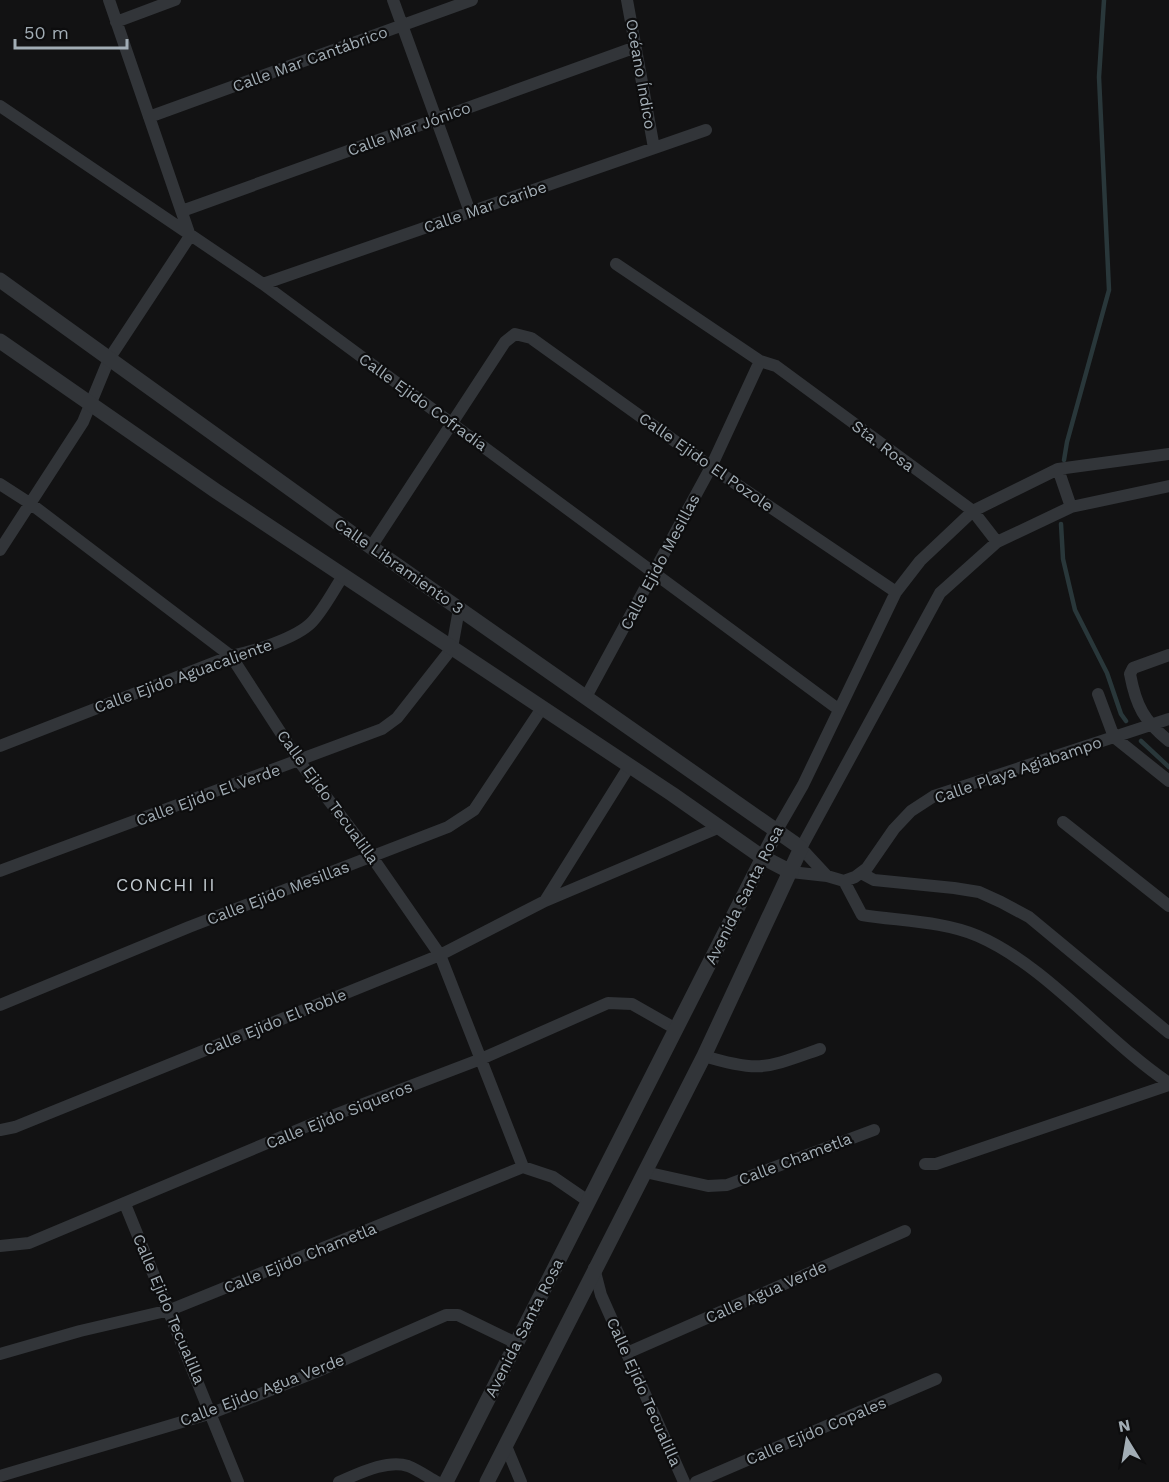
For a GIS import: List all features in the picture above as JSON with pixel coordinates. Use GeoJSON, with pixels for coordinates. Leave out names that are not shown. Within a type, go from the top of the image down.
{"type":"FeatureCollection","features":[{"type":"Feature","properties":{"kind":"street"},"geometry":{"type":"LineString","coordinates":[[0,550],[83,422],[109,359],[190,236],[109,0]]}},
{"type":"Feature","properties":{"kind":"street"},"geometry":{"type":"LineString","coordinates":[[116,22],[175,0]]}},
{"type":"Feature","properties":{"kind":"street"},"geometry":{"type":"LineString","coordinates":[[393,0],[470,212]]}},
{"type":"Feature","properties":{"kind":"street","name":"Calle Mar Cantábrico"},"geometry":{"type":"LineString","coordinates":[[149,117],[472,0]]}},
{"type":"Feature","properties":{"kind":"street","name":"Océano Índico"},"geometry":{"type":"LineString","coordinates":[[627,0],[654,148]]}},
{"type":"Feature","properties":{"kind":"street","name":"Calle Mar Jónico"},"geometry":{"type":"LineString","coordinates":[[182,211],[636,47]]}},
{"type":"Feature","properties":{"kind":"street","name":"Calle Ejido Cofradía"},"geometry":{"type":"LineString","coordinates":[[0,106],[263,284],[838,709]]}},
{"type":"Feature","properties":{"kind":"street","name":"Calle Mar Caribe"},"geometry":{"type":"LineString","coordinates":[[263,284],[706,130]]}},
{"type":"Feature","properties":{"kind":"street","name":"Sta. Rosa"},"geometry":{"type":"LineString","coordinates":[[616,264],[760,361],[776,366],[972,510],[997,542]]}},
{"type":"Feature","properties":{"kind":"street","name":"Calle Libramiento 3"},"geometry":{"type":"LineString","coordinates":[[0,280],[371,547],[801,848]]}},
{"type":"Feature","properties":{"kind":"street","name":"Calle Ejido El Pozole"},"geometry":{"type":"LineString","coordinates":[[452,423],[505,342],[515,334],[531,338],[711,467],[896,592]]}},
{"type":"Feature","properties":{"kind":"street"},"geometry":{"type":"LineString","coordinates":[[0,341],[343,576],[630,765],[762,857],[791,872],[827,876],[844,881],[862,915],[946,927],[976,935],[1010,952],[1169,1084]]}},
{"type":"Feature","properties":{"kind":"street","name":"Calle Ejido Mesillas"},"geometry":{"type":"LineString","coordinates":[[586,697],[711,467],[760,361]]}},
{"type":"Feature","properties":{"kind":"street"},"geometry":{"type":"LineString","coordinates":[[371,547],[452,423]]}},
{"type":"Feature","properties":{"kind":"street","name":"Avenida Santa Rosa"},"geometry":{"type":"LineString","coordinates":[[446,1482],[762,857],[803,785],[896,592],[920,561],[972,510],[1058,470],[1169,454]]}},
{"type":"Feature","properties":{"kind":"street"},"geometry":{"type":"LineString","coordinates":[[1058,470],[1071,507]]}},
{"type":"Feature","properties":{"kind":"street","name":"Calle Ejido Tecualilla"},"geometry":{"type":"LineString","coordinates":[[0,484],[31,504],[231,656],[299,761],[372,858],[440,955],[523,1167]]}},
{"type":"Feature","properties":{"kind":"street","name":"Avenida Santa Rosa"},"geometry":{"type":"LineString","coordinates":[[487,1482],[704,1056],[801,848],[940,593],[997,542],[1071,507],[1169,486]]}},
{"type":"Feature","properties":{"kind":"street","name":"Calle Ejido Aguacaliente"},"geometry":{"type":"LineString","coordinates":[[0,746],[231,656],[253,652],[274,644],[310,624],[343,576]]}},
{"type":"Feature","properties":{"kind":"street"},"geometry":{"type":"LineString","coordinates":[[452,648],[459,609]]}},
{"type":"Feature","properties":{"kind":"street","name":"Calle Ejido El Verde"},"geometry":{"type":"LineString","coordinates":[[0,871],[382,729],[397,718],[452,648]]}},
{"type":"Feature","properties":{"kind":"street"},"geometry":{"type":"LineString","coordinates":[[1169,655],[1133,668],[1130,674],[1137,700],[1149,726],[1169,741]]}},
{"type":"Feature","properties":{"kind":"street"},"geometry":{"type":"LineString","coordinates":[[1098,694],[1114,737],[1169,782]]}},
{"type":"Feature","properties":{"kind":"street","name":"Calle Ejido Mesillas"},"geometry":{"type":"LineString","coordinates":[[0,1005],[189,927],[448,827],[474,810],[542,708]]}},
{"type":"Feature","properties":{"kind":"street","name":"Calle Playa Agiabampo"},"geometry":{"type":"LineString","coordinates":[[844,881],[861,873],[911,810],[934,796],[1169,719]]}},
{"type":"Feature","properties":{"kind":"street"},"geometry":{"type":"LineString","coordinates":[[545,901],[630,765]]}},
{"type":"Feature","properties":{"kind":"street"},"geometry":{"type":"LineString","coordinates":[[1063,822],[1169,906]]}},
{"type":"Feature","properties":{"kind":"street","name":"Calle Ejido El Roble"},"geometry":{"type":"LineString","coordinates":[[0,1130],[15,1127],[440,955],[545,901],[720,827]]}},
{"type":"Feature","properties":{"kind":"street"},"geometry":{"type":"LineString","coordinates":[[801,848],[827,876]]}},
{"type":"Feature","properties":{"kind":"street"},"geometry":{"type":"LineString","coordinates":[[861,873],[874,880],[979,892],[1001,902],[1029,917],[1169,1033]]}},
{"type":"Feature","properties":{"kind":"street","name":"Calle Ejido Siqueros"},"geometry":{"type":"LineString","coordinates":[[0,1246],[29,1243],[328,1118],[481,1059],[608,1003],[632,1004],[676,1029]]}},
{"type":"Feature","properties":{"kind":"street"},"geometry":{"type":"LineString","coordinates":[[704,1056],[740,1067],[757,1068],[772,1066],[820,1049]]}},
{"type":"Feature","properties":{"kind":"street"},"geometry":{"type":"LineString","coordinates":[[926,1164],[936,1164],[1169,1084]]}},
{"type":"Feature","properties":{"kind":"street","name":"Calle Chametla"},"geometry":{"type":"LineString","coordinates":[[645,1172],[708,1186],[727,1185],[874,1130]]}},
{"type":"Feature","properties":{"kind":"street"},"geometry":{"type":"LineString","coordinates":[[523,1167],[553,1177],[588,1201]]}},
{"type":"Feature","properties":{"kind":"street","name":"Calle Ejido Chametla"},"geometry":{"type":"LineString","coordinates":[[0,1354],[170,1310],[523,1167]]}},
{"type":"Feature","properties":{"kind":"street","name":"Calle Ejido Tecualilla"},"geometry":{"type":"LineString","coordinates":[[125,1204],[212,1413],[238,1482]]}},
{"type":"Feature","properties":{"kind":"street","name":"Calle Agua Verde"},"geometry":{"type":"LineString","coordinates":[[627,1353],[904,1231]]}},
{"type":"Feature","properties":{"kind":"street","name":"Calle Ejido Tecualilla"},"geometry":{"type":"LineString","coordinates":[[594,1268],[601,1295],[684,1482]]}},
{"type":"Feature","properties":{"kind":"street","name":"Calle Ejido Agua Verde"},"geometry":{"type":"LineString","coordinates":[[0,1476],[212,1413],[451,1313],[516,1343]]}},
{"type":"Feature","properties":{"kind":"street","name":"Calle Ejido Copales"},"geometry":{"type":"LineString","coordinates":[[696,1482],[936,1379]]}},
{"type":"Feature","properties":{"kind":"street"},"geometry":{"type":"LineString","coordinates":[[506,1446],[521,1482]]}},
{"type":"Feature","properties":{"kind":"street"},"geometry":{"type":"LineString","coordinates":[[339,1482],[368,1470],[406,1465],[437,1482]]}},
{"type":"Feature","properties":{"kind":"waterway"},"geometry":{"type":"LineString","coordinates":[[1064,460],[1109,290],[1099,77],[1104,0]]}},
{"type":"Feature","properties":{"kind":"waterway"},"geometry":{"type":"LineString","coordinates":[[1061,524],[1063,559],[1075,610],[1107,673],[1121,714],[1126,721]]}},
{"type":"Feature","properties":{"kind":"waterway"},"geometry":{"type":"LineString","coordinates":[[1141,741],[1169,767]]}},
{"type":"Feature","properties":{"kind":"district","name":"CONCHI II"},"geometry":{"type":"Point","coordinates":[166,884]}}]}
